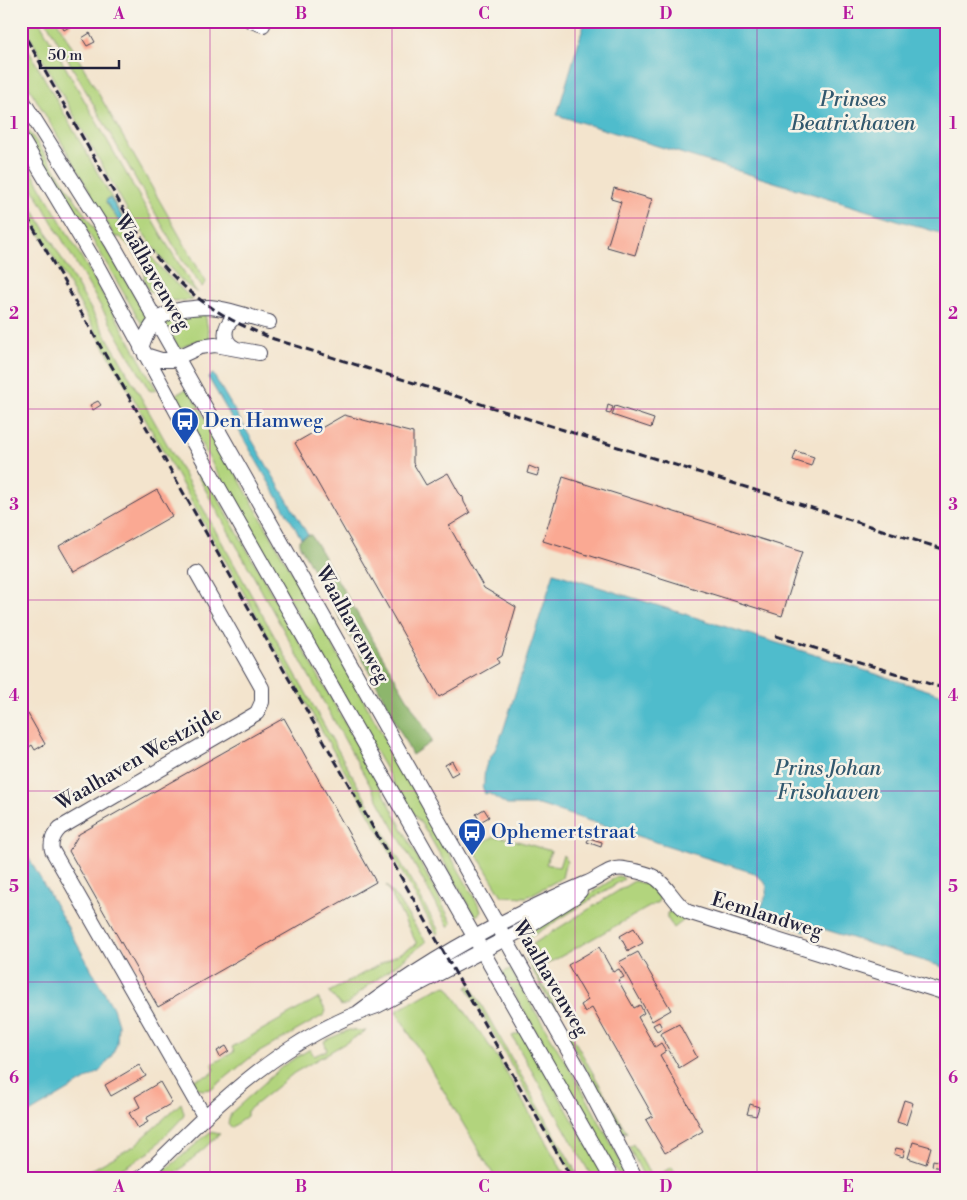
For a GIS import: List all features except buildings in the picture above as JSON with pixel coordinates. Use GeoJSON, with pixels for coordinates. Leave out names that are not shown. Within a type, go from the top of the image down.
{"type":"FeatureCollection","features":[{"type":"Feature","properties":{"kind":"street"},"geometry":{"type":"LineString","coordinates":[[251,21],[263,25],[260,21]]}},
{"type":"Feature","properties":{"kind":"street","name":"Waalhavenweg"},"geometry":{"type":"LineString","coordinates":[[21,98],[112,243],[178,358],[496,926],[581,1073],[636,1179]]}},
{"type":"Feature","properties":{"kind":"street"},"geometry":{"type":"LineString","coordinates":[[21,138],[98,267],[143,351],[612,1179]]}},
{"type":"Feature","properties":{"kind":"street"},"geometry":{"type":"LineString","coordinates":[[143,298],[157,307],[173,311]]}},
{"type":"Feature","properties":{"kind":"street"},"geometry":{"type":"LineString","coordinates":[[143,351],[146,336],[156,320],[164,314],[173,311],[207,307],[258,319],[237,316],[227,324],[226,338],[229,345],[235,348]]}},
{"type":"Feature","properties":{"kind":"street"},"geometry":{"type":"LineString","coordinates":[[143,351],[161,360],[172,360],[200,347],[215,345],[259,353]]}},
{"type":"Feature","properties":{"kind":"street","name":"Waalhaven Westzijde"},"geometry":{"type":"LineString","coordinates":[[197,572],[262,688],[262,702],[257,713],[60,828],[56,832],[51,845],[52,850],[204,1116]]}},
{"type":"Feature","properties":{"kind":"street","name":"Eemlandweg"},"geometry":{"type":"LineString","coordinates":[[475,938],[544,901],[614,869],[623,868],[658,879],[688,912],[946,993]]}},
{"type":"Feature","properties":{"kind":"street","name":"Eemlandweg"},"geometry":{"type":"LineString","coordinates":[[482,951],[525,928],[574,897],[591,881]]}},
{"type":"Feature","properties":{"kind":"street"},"geometry":{"type":"LineString","coordinates":[[360,1012],[391,988],[438,957],[475,938]]}},
{"type":"Feature","properties":{"kind":"street"},"geometry":{"type":"LineString","coordinates":[[138,1179],[146,1174],[230,1092],[286,1050],[360,1012],[377,1006],[482,951]]}},
{"type":"Feature","properties":{"kind":"green space"},"geometry":{"type":"Polygon","coordinates":[[[21,21],[39,21],[163,238],[197,293],[183,282],[165,263],[130,215],[21,21]]]}},
{"type":"Feature","properties":{"kind":"green space"},"geometry":{"type":"Polygon","coordinates":[[[46,21],[57,21],[206,282],[202,287],[182,260],[46,21]]]}},
{"type":"Feature","properties":{"kind":"green space"},"geometry":{"type":"Polygon","coordinates":[[[21,37],[127,225],[110,199],[106,202],[163,287],[136,239],[165,273],[193,300],[172,301],[159,297],[153,294],[145,283],[144,270],[139,259],[120,237],[115,237],[21,74],[21,37]]]}},
{"type":"Feature","properties":{"kind":"green space"},"geometry":{"type":"Polygon","coordinates":[[[21,120],[119,268],[149,319],[144,328],[77,213],[21,126],[21,120]]]}},
{"type":"Feature","properties":{"kind":"green space"},"geometry":{"type":"Polygon","coordinates":[[[21,153],[156,389],[149,390],[21,168],[21,153]]]}},
{"type":"Feature","properties":{"kind":"green space"},"geometry":{"type":"Polygon","coordinates":[[[21,188],[119,358],[439,931],[437,934],[21,200],[21,188]]]}},
{"type":"Feature","properties":{"kind":"green space"},"geometry":{"type":"Polygon","coordinates":[[[204,309],[210,340],[195,341],[179,349],[163,320],[204,309]]]}},
{"type":"Feature","properties":{"kind":"green space"},"geometry":{"type":"Polygon","coordinates":[[[188,388],[480,908],[481,912],[476,916],[427,832],[397,789],[174,396],[188,388]]]}},
{"type":"Feature","properties":{"kind":"green space"},"geometry":{"type":"Polygon","coordinates":[[[197,461],[372,771],[452,923],[449,927],[191,464],[197,461]]]}},
{"type":"Feature","properties":{"kind":"green space"},"geometry":{"type":"Polygon","coordinates":[[[311,535],[430,737],[431,742],[412,755],[377,685],[299,544],[299,540],[311,535]]]}},
{"type":"Feature","properties":{"kind":"green space"},"geometry":{"type":"Polygon","coordinates":[[[493,837],[507,838],[551,851],[546,864],[559,867],[563,855],[568,862],[565,865],[562,878],[527,897],[502,896],[474,850],[474,846],[493,837]]]}},
{"type":"Feature","properties":{"kind":"green space"},"geometry":{"type":"Polygon","coordinates":[[[618,876],[624,879],[529,938],[527,934],[618,876]]]}},
{"type":"Feature","properties":{"kind":"green space"},"geometry":{"type":"Polygon","coordinates":[[[634,881],[654,886],[660,891],[661,894],[658,902],[535,971],[627,1133],[618,1129],[526,958],[537,951],[533,944],[634,881]]]}},
{"type":"Feature","properties":{"kind":"green space"},"geometry":{"type":"Polygon","coordinates":[[[386,885],[426,942],[364,989],[348,1004],[341,1006],[329,992],[417,944],[386,885]]]}},
{"type":"Feature","properties":{"kind":"green space"},"geometry":{"type":"Polygon","coordinates":[[[672,911],[688,917],[674,928],[667,918],[667,913],[672,911]]]}},
{"type":"Feature","properties":{"kind":"green space"},"geometry":{"type":"Polygon","coordinates":[[[510,969],[585,1095],[630,1179],[621,1179],[502,973],[510,969]]]}},
{"type":"Feature","properties":{"kind":"green space"},"geometry":{"type":"Polygon","coordinates":[[[470,985],[580,1179],[576,1179],[467,987],[470,985]]]}},
{"type":"Feature","properties":{"kind":"green space"},"geometry":{"type":"Polygon","coordinates":[[[447,986],[498,1058],[567,1179],[496,1179],[396,1011],[437,988],[447,986]]]}},
{"type":"Feature","properties":{"kind":"green space"},"geometry":{"type":"Polygon","coordinates":[[[318,998],[326,1011],[324,1015],[251,1057],[212,1089],[202,1090],[191,1081],[212,1074],[214,1068],[212,1064],[234,1052],[232,1047],[318,998]]]}},
{"type":"Feature","properties":{"kind":"green space"},"geometry":{"type":"Polygon","coordinates":[[[349,1030],[366,1031],[294,1073],[247,1111],[247,1116],[231,1128],[228,1123],[231,1113],[284,1065],[310,1049],[314,1056],[327,1050],[324,1041],[349,1030]]]}},
{"type":"Feature","properties":{"kind":"green space"},"geometry":{"type":"Polygon","coordinates":[[[522,1032],[607,1179],[593,1179],[512,1036],[522,1032]]]}},
{"type":"Feature","properties":{"kind":"green space"},"geometry":{"type":"Polygon","coordinates":[[[181,1103],[184,1113],[183,1117],[150,1152],[104,1179],[75,1179],[134,1146],[181,1103]]]}},
{"type":"Feature","properties":{"kind":"green space"},"geometry":{"type":"Polygon","coordinates":[[[210,1132],[220,1134],[173,1176],[169,1179],[152,1179],[167,1169],[210,1132]]]}},
{"type":"Feature","properties":{"kind":"green space"},"geometry":{"type":"Polygon","coordinates":[[[633,1144],[652,1178],[672,1167],[679,1179],[645,1179],[629,1147],[633,1144]]]}},
{"type":"Feature","properties":{"kind":"water","name":"Prinses Beatrixhaven"},"geometry":{"type":"Polygon","coordinates":[[[585,21],[946,21],[946,235],[557,115],[585,21]]]}},
{"type":"Feature","properties":{"kind":"water"},"geometry":{"type":"Polygon","coordinates":[[[110,198],[136,239],[163,289],[158,288],[139,250],[106,202],[110,198]]]}},
{"type":"Feature","properties":{"kind":"water"},"geometry":{"type":"Polygon","coordinates":[[[213,374],[308,535],[301,538],[208,377],[213,374]]]}},
{"type":"Feature","properties":{"kind":"water","name":"Prins Johan Frisohaven"},"geometry":{"type":"Polygon","coordinates":[[[554,573],[946,696],[946,968],[814,926],[805,931],[781,923],[781,917],[759,913],[767,890],[764,881],[751,872],[539,805],[507,805],[488,793],[485,794],[482,786],[484,784],[486,766],[503,731],[554,573]]]}},
{"type":"Feature","properties":{"kind":"water"},"geometry":{"type":"Polygon","coordinates":[[[21,844],[113,1008],[118,1024],[117,1044],[111,1057],[99,1072],[21,1118],[21,844]]]}},
{"type":"Feature","properties":{"kind":"railway"},"geometry":{"type":"LineString","coordinates":[[21,29],[129,219],[143,240],[158,259],[190,292],[228,318],[274,339],[946,550]]}},
{"type":"Feature","properties":{"kind":"railway"},"geometry":{"type":"LineString","coordinates":[[21,206],[572,1179]]}},
{"type":"Feature","properties":{"kind":"railway"},"geometry":{"type":"LineString","coordinates":[[776,636],[946,689]]}},
{"type":"Feature","properties":{"kind":"place","name":"Den Hamweg"},"geometry":{"type":"Point","coordinates":[185,445]}},
{"type":"Feature","properties":{"kind":"place","name":"Ophemertstraat"},"geometry":{"type":"Point","coordinates":[472,856]}}]}
